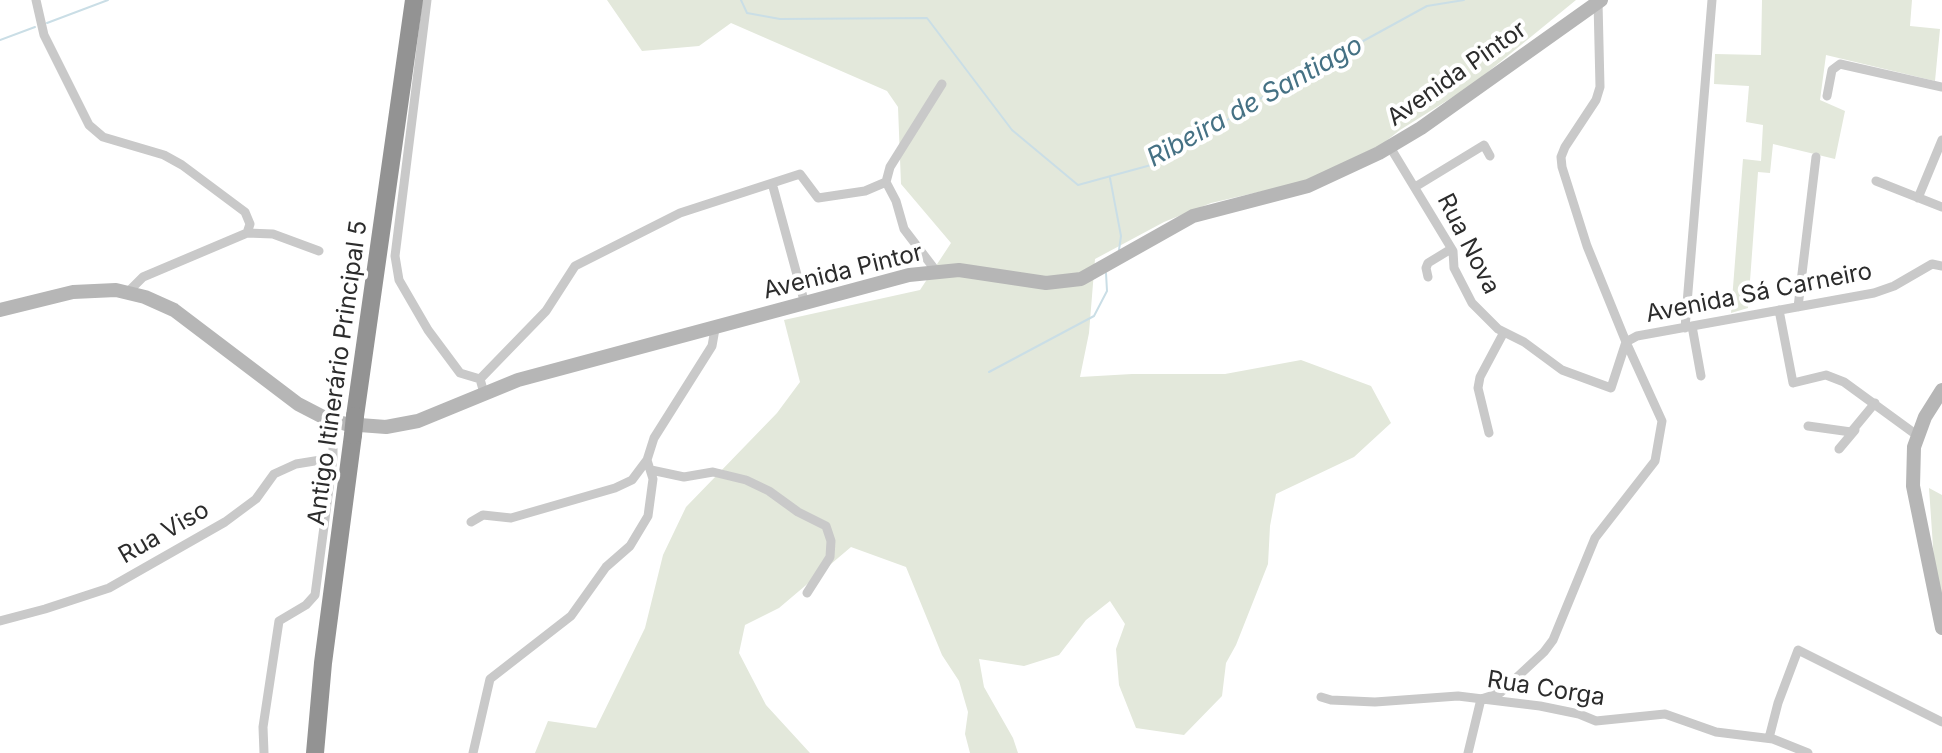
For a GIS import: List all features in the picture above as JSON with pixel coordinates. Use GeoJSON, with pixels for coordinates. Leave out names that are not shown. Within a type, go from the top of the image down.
{"type":"FeatureCollection","features":[{"type":"Feature","properties":{"kind":"highway","name":"Antigo Itinerário Principal 5"},"geometry":{"type":"LineString","coordinates":[[315,753],[323,663],[354,425],[414,0]]}},
{"type":"Feature","properties":{"kind":"street"},"geometry":{"type":"LineString","coordinates":[[36,0],[44,35],[89,125],[103,137],[164,155],[182,165],[245,212],[250,224],[247,233]]}},
{"type":"Feature","properties":{"kind":"street"},"geometry":{"type":"LineString","coordinates":[[427,0],[395,256],[399,280],[428,330],[460,373],[482,386],[546,311],[575,266],[680,213],[800,174],[818,198],[865,191],[886,182]]}},
{"type":"Feature","properties":{"kind":"street"},"geometry":{"type":"LineString","coordinates":[[1701,376],[1688,327],[1712,0]]}},
{"type":"Feature","properties":{"kind":"street"},"geometry":{"type":"LineString","coordinates":[[1468,753],[1481,699],[1500,693],[1553,640],[1595,538],[1655,461],[1662,421],[1587,246],[1562,167],[1561,157],[1565,147],[1596,100],[1600,87],[1600,1]]}},
{"type":"Feature","properties":{"kind":"street","name":"Avenida Pintor"},"geometry":{"type":"LineString","coordinates":[[0,310],[73,292],[128,292],[174,310],[298,404],[327,419],[356,426],[386,427],[418,421],[482,386],[518,380],[715,329],[909,275],[971,271],[1046,283],[1081,279],[1193,216],[1308,186],[1390,147],[1600,1]]}},
{"type":"Feature","properties":{"kind":"street"},"geometry":{"type":"LineString","coordinates":[[1827,96],[1832,70],[1840,64],[1942,87]]}},
{"type":"Feature","properties":{"kind":"street"},"geometry":{"type":"LineString","coordinates":[[936,271],[904,229],[896,201],[886,182],[890,167],[942,84]]}},
{"type":"Feature","properties":{"kind":"street"},"geometry":{"type":"LineString","coordinates":[[1918,198],[1942,140]]}},
{"type":"Feature","properties":{"kind":"street"},"geometry":{"type":"LineString","coordinates":[[1415,187],[1484,145],[1490,156]]}},
{"type":"Feature","properties":{"kind":"street","name":"Rua Nova"},"geometry":{"type":"LineString","coordinates":[[1390,147],[1451,249],[1454,268],[1472,303],[1504,332],[1524,342],[1562,370],[1611,388],[1626,342]]}},
{"type":"Feature","properties":{"kind":"street"},"geometry":{"type":"LineString","coordinates":[[1798,307],[1816,157]]}},
{"type":"Feature","properties":{"kind":"street"},"geometry":{"type":"LineString","coordinates":[[1876,181],[1942,207]]}},
{"type":"Feature","properties":{"kind":"street"},"geometry":{"type":"LineString","coordinates":[[772,183],[805,304]]}},
{"type":"Feature","properties":{"kind":"street"},"geometry":{"type":"LineString","coordinates":[[128,292],[143,277],[247,233],[273,234],[319,251]]}},
{"type":"Feature","properties":{"kind":"street"},"geometry":{"type":"LineString","coordinates":[[1428,277],[1428,263],[1451,249]]}},
{"type":"Feature","properties":{"kind":"street","name":"Avenida Sá Carneiro"},"geometry":{"type":"LineString","coordinates":[[1626,342],[1637,336],[1874,293],[1894,286],[1932,264],[1942,266]]}},
{"type":"Feature","properties":{"kind":"street"},"geometry":{"type":"LineString","coordinates":[[1779,310],[1793,383],[1826,375],[1844,382],[1918,436]]}},
{"type":"Feature","properties":{"kind":"street"},"geometry":{"type":"LineString","coordinates":[[471,522],[483,515],[511,518],[615,488],[632,480],[647,460],[654,438],[712,346],[715,329]]}},
{"type":"Feature","properties":{"kind":"street"},"geometry":{"type":"LineString","coordinates":[[1489,433],[1478,388],[1480,377],[1504,332]]}},
{"type":"Feature","properties":{"kind":"street"},"geometry":{"type":"LineString","coordinates":[[1942,390],[1925,417],[1914,447],[1913,486],[1942,628]]}},
{"type":"Feature","properties":{"kind":"street"},"geometry":{"type":"LineString","coordinates":[[1839,449],[1875,403]]}},
{"type":"Feature","properties":{"kind":"street"},"geometry":{"type":"LineString","coordinates":[[264,753],[263,727],[279,621],[306,605],[315,595],[333,458],[333,440],[327,419]]}},
{"type":"Feature","properties":{"kind":"street"},"geometry":{"type":"LineString","coordinates":[[1808,426],[1855,430]]}},
{"type":"Feature","properties":{"kind":"street","name":"Rua Viso"},"geometry":{"type":"LineString","coordinates":[[0,621],[109,588],[225,522],[256,499],[274,474],[296,464],[333,458]]}},
{"type":"Feature","properties":{"kind":"street"},"geometry":{"type":"LineString","coordinates":[[473,753],[490,679],[571,616],[606,567],[630,546],[648,516],[653,479],[647,460]]}},
{"type":"Feature","properties":{"kind":"street"},"geometry":{"type":"LineString","coordinates":[[651,470],[684,477],[713,472],[746,480],[826,526],[831,541],[830,557],[807,593]]}},
{"type":"Feature","properties":{"kind":"street"},"geometry":{"type":"LineString","coordinates":[[1769,738],[1778,703],[1798,650],[1942,722]]}},
{"type":"Feature","properties":{"kind":"street","name":"Rua Corga"},"geometry":{"type":"LineString","coordinates":[[1321,697],[1375,702],[1458,696],[1540,706],[1596,721],[1665,714],[1716,732],[1769,738],[1808,753]]}},
{"type":"Feature","properties":{"kind":"shaded area"},"geometry":{"type":"Polygon","coordinates":[[[607,0],[1576,0],[1472,85],[1381,145],[1302,182],[1211,203],[1164,222],[1095,259],[1089,333],[1080,377],[1225,374],[1301,360],[1371,386],[1391,423],[1354,457],[1276,494],[1268,564],[1226,663],[1222,696],[1184,735],[1136,728],[1119,685],[1116,649],[1125,624],[1110,601],[1086,620],[1059,655],[1024,666],[979,659],[984,687],[1013,738],[1018,753],[970,753],[965,734],[968,712],[959,681],[942,655],[906,567],[851,547],[779,608],[745,625],[739,653],[766,705],[810,753],[535,753],[548,721],[596,728],[645,628],[663,555],[686,507],[777,413],[800,382],[784,320],[920,290],[951,243],[901,184],[898,107],[887,91],[731,23],[699,46],[642,51],[607,0]]]}},
{"type":"Feature","properties":{"kind":"shaded area"},"geometry":{"type":"Polygon","coordinates":[[[1762,0],[1912,0],[1910,26],[1940,29],[1935,81],[1826,55],[1820,100],[1845,111],[1835,159],[1773,144],[1770,173],[1758,172],[1748,308],[1731,313],[1743,159],[1761,161],[1763,125],[1746,122],[1749,86],[1714,84],[1715,54],[1761,55],[1762,0]]]}},
{"type":"Feature","properties":{"kind":"shaded area"},"geometry":{"type":"Polygon","coordinates":[[[1929,488],[1942,495],[1942,619],[1937,605],[1929,488]]]}},
{"type":"Feature","properties":{"kind":"waterway","name":"Ribeira de Santiago"},"geometry":{"type":"LineString","coordinates":[[47,23],[108,0]]}},
{"type":"Feature","properties":{"kind":"waterway","name":"Ribeira de Santiago"},"geometry":{"type":"LineString","coordinates":[[741,0],[747,13],[780,19],[927,18],[1012,130],[1078,185],[1162,162],[1272,91],[1427,6],[1464,0]]}},
{"type":"Feature","properties":{"kind":"waterway","name":"Ribeira de Santiago"},"geometry":{"type":"LineString","coordinates":[[0,40],[35,27]]}},
{"type":"Feature","properties":{"kind":"waterway"},"geometry":{"type":"LineString","coordinates":[[1110,178],[1121,236],[1119,250]]}},
{"type":"Feature","properties":{"kind":"waterway"},"geometry":{"type":"LineString","coordinates":[[989,372],[1094,316],[1107,291],[1106,273]]}}]}
